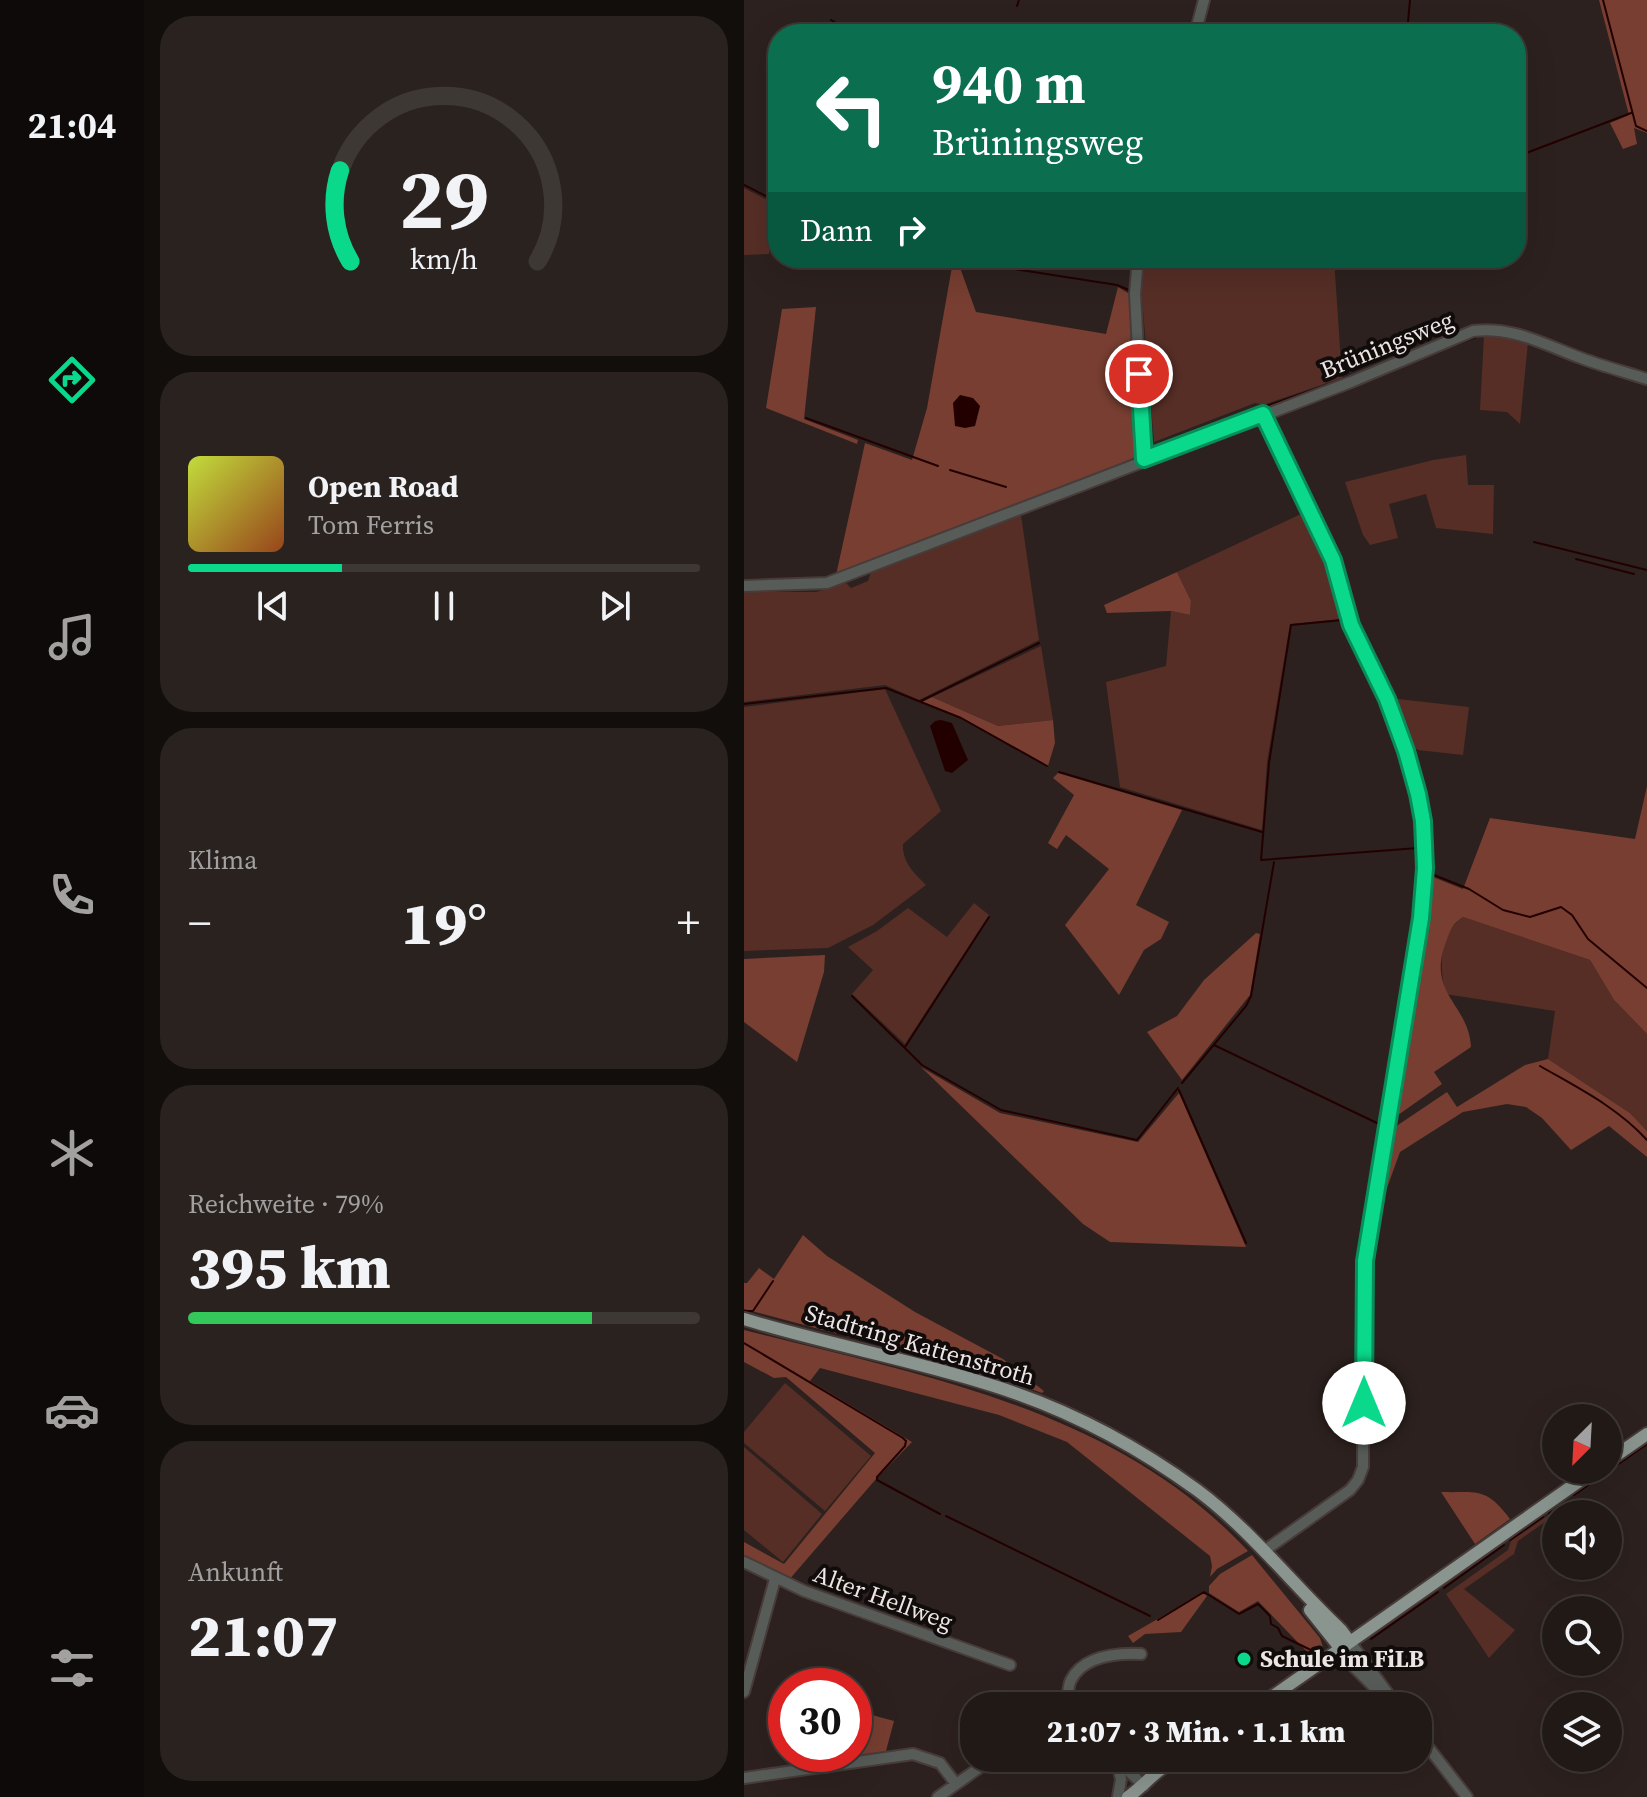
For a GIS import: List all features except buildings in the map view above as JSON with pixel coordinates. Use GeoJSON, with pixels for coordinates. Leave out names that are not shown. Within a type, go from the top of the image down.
{"type":"FeatureCollection","features":[{"type":"Feature","properties":{"kind":"main road","name":"Stadtring Kattenstroth"},"geometry":{"type":"LineString","coordinates":[[747,1320],[991,1385],[1075,1417],[1162,1465],[1200,1492],[1266,1552],[1341,1630],[1345,1646]]}},
{"type":"Feature","properties":{"kind":"main road"},"geometry":{"type":"LineString","coordinates":[[1622,1451],[1647,1434]]}},
{"type":"Feature","properties":{"kind":"main road"},"geometry":{"type":"LineString","coordinates":[[1279,1692],[1575,1484]]}},
{"type":"Feature","properties":{"kind":"street"},"geometry":{"type":"LineString","coordinates":[[1198,24],[1204,0]]}},
{"type":"Feature","properties":{"kind":"street"},"geometry":{"type":"LineString","coordinates":[[1137,268],[1135,294],[1144,459]]}},
{"type":"Feature","properties":{"kind":"street","name":"Brüningsweg"},"geometry":{"type":"LineString","coordinates":[[744,586],[827,583],[1351,382],[1473,331],[1492,329],[1524,336],[1647,379]]}},
{"type":"Feature","properties":{"kind":"street"},"geometry":{"type":"LineString","coordinates":[[1263,414],[1333,560],[1351,625],[1387,699],[1401,738],[1418,794],[1425,871],[1421,918],[1363,1276],[1363,1467],[1350,1490],[1266,1552]]}},
{"type":"Feature","properties":{"kind":"street","name":"Alter Hellweg"},"geometry":{"type":"LineString","coordinates":[[744,1562],[775,1579],[1010,1665]]}},
{"type":"Feature","properties":{"kind":"street"},"geometry":{"type":"LineString","coordinates":[[744,1692],[775,1579]]}},
{"type":"Feature","properties":{"kind":"street"},"geometry":{"type":"LineString","coordinates":[[1345,1646],[1383,1692]]}},
{"type":"Feature","properties":{"kind":"street"},"geometry":{"type":"LineString","coordinates":[[1069,1692],[1077,1672],[1103,1656],[1141,1654]]}},
{"type":"Feature","properties":{"kind":"street"},"geometry":{"type":"LineString","coordinates":[[1432,1752],[1467,1797]]}},
{"type":"Feature","properties":{"kind":"street"},"geometry":{"type":"LineString","coordinates":[[744,1778],[913,1754],[940,1763],[956,1784]]}},
{"type":"Feature","properties":{"kind":"street"},"geometry":{"type":"LineString","coordinates":[[938,1797],[973,1772]]}},
{"type":"Feature","properties":{"kind":"street"},"geometry":{"type":"LineString","coordinates":[[1118,1797],[1119,1772]]}},
{"type":"Feature","properties":{"kind":"street"},"geometry":{"type":"LineString","coordinates":[[1124,1772],[1136,1791]]}},
{"type":"Feature","properties":{"kind":"shaded area"},"geometry":{"type":"Polygon","coordinates":[[[1599,0],[1647,0],[1647,133],[1634,128],[1637,144],[1623,149],[1610,123],[1629,115],[1599,0]]]}},
{"type":"Feature","properties":{"kind":"shaded area"},"geometry":{"type":"Polygon","coordinates":[[[744,188],[768,200],[768,254],[744,255],[744,188]]]}},
{"type":"Feature","properties":{"kind":"shaded area"},"geometry":{"type":"Polygon","coordinates":[[[952,268],[960,268],[976,312],[1106,334],[1118,287],[1133,296],[1138,456],[1020,506],[836,575],[865,443],[912,460],[927,408],[952,268]]]}},
{"type":"Feature","properties":{"kind":"shaded area"},"geometry":{"type":"Polygon","coordinates":[[[1140,268],[1335,268],[1342,378],[1263,405],[1255,403],[1154,442],[1142,298],[1138,294],[1140,268]]]}},
{"type":"Feature","properties":{"kind":"shaded area"},"geometry":{"type":"Polygon","coordinates":[[[816,307],[804,419],[858,440],[857,444],[766,408],[782,309],[816,307]]]}},
{"type":"Feature","properties":{"kind":"shaded area"},"geometry":{"type":"Polygon","coordinates":[[[1484,335],[1504,335],[1528,342],[1520,424],[1507,412],[1480,410],[1484,335]]]}},
{"type":"Feature","properties":{"kind":"shaded area"},"geometry":{"type":"Polygon","coordinates":[[[960,395],[973,398],[980,406],[975,426],[955,426],[953,403],[960,395]]]}},
{"type":"Feature","properties":{"kind":"shaded area"},"geometry":{"type":"Polygon","coordinates":[[[1466,455],[1468,485],[1494,485],[1493,534],[1436,528],[1426,494],[1389,504],[1398,538],[1370,545],[1363,535],[1345,482],[1466,455]]]}},
{"type":"Feature","properties":{"kind":"shaded area"},"geometry":{"type":"Polygon","coordinates":[[[1301,514],[1325,564],[1341,619],[1290,624],[1267,762],[1262,830],[1120,787],[1106,682],[1166,666],[1171,611],[1190,615],[1191,601],[1177,572],[1301,514]]]}},
{"type":"Feature","properties":{"kind":"shaded area"},"geometry":{"type":"Polygon","coordinates":[[[1021,515],[1039,640],[919,700],[885,685],[744,702],[744,592],[816,592],[846,583],[851,588],[868,581],[871,572],[1021,515]]]}},
{"type":"Feature","properties":{"kind":"shaded area"},"geometry":{"type":"Polygon","coordinates":[[[1177,572],[1191,601],[1190,615],[1171,611],[1107,613],[1104,605],[1177,572]]]}},
{"type":"Feature","properties":{"kind":"shaded area"},"geometry":{"type":"Polygon","coordinates":[[[1041,646],[1053,720],[998,726],[932,697],[1041,646]]]}},
{"type":"Feature","properties":{"kind":"shaded area"},"geometry":{"type":"Polygon","coordinates":[[[885,689],[941,811],[903,844],[907,862],[926,885],[873,925],[828,948],[744,951],[744,707],[885,689]]]}},
{"type":"Feature","properties":{"kind":"shaded area"},"geometry":{"type":"Polygon","coordinates":[[[932,697],[998,726],[1053,720],[1055,743],[1048,766],[961,717],[922,702],[932,697]]]}},
{"type":"Feature","properties":{"kind":"shaded area"},"geometry":{"type":"Polygon","coordinates":[[[1394,700],[1469,707],[1463,755],[1418,750],[1412,746],[1394,700]]]}},
{"type":"Feature","properties":{"kind":"shaded area"},"geometry":{"type":"Polygon","coordinates":[[[941,720],[952,723],[968,760],[952,773],[945,771],[930,726],[941,720]]]}},
{"type":"Feature","properties":{"kind":"shaded area"},"geometry":{"type":"Polygon","coordinates":[[[1058,773],[1182,810],[1136,905],[1169,922],[1161,939],[1144,950],[1119,995],[1065,925],[1109,869],[1066,835],[1057,849],[1048,843],[1074,795],[1053,778],[1058,773]]]}},
{"type":"Feature","properties":{"kind":"shaded area"},"geometry":{"type":"Polygon","coordinates":[[[1647,786],[1647,1034],[1614,1000],[1590,960],[1463,917],[1449,934],[1441,960],[1441,974],[1469,1032],[1471,1047],[1434,1072],[1442,1084],[1391,1120],[1410,1019],[1428,875],[1463,889],[1490,818],[1635,839],[1647,786]]]}},
{"type":"Feature","properties":{"kind":"shaded area"},"geometry":{"type":"Polygon","coordinates":[[[974,903],[989,915],[905,1044],[852,994],[873,970],[848,947],[908,908],[947,937],[974,903]]]}},
{"type":"Feature","properties":{"kind":"shaded area"},"geometry":{"type":"Polygon","coordinates":[[[1463,917],[1590,960],[1614,1000],[1647,1034],[1647,1131],[1630,1113],[1548,1059],[1555,1011],[1445,994],[1442,962],[1445,942],[1449,932],[1463,917]]]}},
{"type":"Feature","properties":{"kind":"shaded area"},"geometry":{"type":"Polygon","coordinates":[[[1256,933],[1260,934],[1250,995],[1182,1080],[1147,1032],[1177,1016],[1204,980],[1256,933]]]}},
{"type":"Feature","properties":{"kind":"shaded area"},"geometry":{"type":"Polygon","coordinates":[[[825,955],[824,972],[797,1062],[744,1022],[744,959],[825,955]]]}},
{"type":"Feature","properties":{"kind":"shaded area"},"geometry":{"type":"Polygon","coordinates":[[[1548,1059],[1630,1113],[1647,1131],[1647,1157],[1609,1126],[1571,1150],[1542,1118],[1526,1107],[1507,1104],[1463,1112],[1400,1152],[1383,1199],[1377,1199],[1389,1131],[1447,1092],[1457,1107],[1525,1065],[1548,1059]]]}},
{"type":"Feature","properties":{"kind":"shaded area"},"geometry":{"type":"Polygon","coordinates":[[[921,1067],[1000,1113],[1138,1142],[1179,1093],[1246,1247],[1110,1242],[1083,1224],[921,1067]]]}},
{"type":"Feature","properties":{"kind":"shaded area"},"geometry":{"type":"Polygon","coordinates":[[[803,1235],[827,1256],[915,1312],[1003,1359],[1044,1391],[1042,1393],[995,1376],[744,1309],[744,1283],[759,1268],[774,1279],[803,1235]]]}},
{"type":"Feature","properties":{"kind":"shaded area"},"geometry":{"type":"Polygon","coordinates":[[[744,1330],[948,1383],[1014,1404],[1078,1431],[1138,1463],[1196,1503],[1248,1551],[1217,1569],[1210,1577],[1210,1556],[1067,1442],[999,1415],[820,1368],[810,1381],[912,1442],[788,1581],[744,1559],[744,1542],[784,1564],[875,1453],[786,1377],[774,1378],[744,1362],[744,1330]]]}},
{"type":"Feature","properties":{"kind":"shaded area"},"geometry":{"type":"Polygon","coordinates":[[[785,1383],[871,1456],[825,1511],[744,1443],[744,1432],[785,1383]]]}},
{"type":"Feature","properties":{"kind":"shaded area"},"geometry":{"type":"Polygon","coordinates":[[[744,1447],[822,1514],[783,1562],[744,1530],[744,1447]]]}},
{"type":"Feature","properties":{"kind":"shaded area"},"geometry":{"type":"Polygon","coordinates":[[[1441,1492],[1480,1494],[1494,1501],[1510,1519],[1475,1544],[1441,1492]]]}},
{"type":"Feature","properties":{"kind":"shaded area"},"geometry":{"type":"Polygon","coordinates":[[[1542,1519],[1542,1524],[1518,1541],[1514,1554],[1464,1589],[1515,1630],[1489,1658],[1446,1594],[1508,1550],[1511,1541],[1542,1519]]]}},
{"type":"Feature","properties":{"kind":"shaded area"},"geometry":{"type":"Polygon","coordinates":[[[1252,1555],[1320,1638],[1324,1650],[1313,1658],[1258,1601],[1239,1612],[1209,1593],[1209,1586],[1220,1574],[1252,1555]]]}},
{"type":"Feature","properties":{"kind":"shaded area"},"geometry":{"type":"Polygon","coordinates":[[[1203,1593],[1207,1596],[1181,1632],[1145,1634],[1133,1643],[1128,1636],[1203,1593]]]}},
{"type":"Feature","properties":{"kind":"shaded area"},"geometry":{"type":"Polygon","coordinates":[[[872,1715],[894,1721],[886,1751],[872,1754],[872,1715]]]}},
{"type":"Feature","properties":{"kind":"waterway"},"geometry":{"type":"LineString","coordinates":[[1017,6],[1019,0]]}},
{"type":"Feature","properties":{"kind":"waterway"},"geometry":{"type":"LineString","coordinates":[[1408,24],[1410,0]]}},
{"type":"Feature","properties":{"kind":"waterway"},"geometry":{"type":"LineString","coordinates":[[1603,0],[1636,126],[1647,131]]}},
{"type":"Feature","properties":{"kind":"waterway"},"geometry":{"type":"LineString","coordinates":[[831,20],[838,24]]}},
{"type":"Feature","properties":{"kind":"waterway"},"geometry":{"type":"LineString","coordinates":[[1526,153],[1631,113]]}},
{"type":"Feature","properties":{"kind":"waterway"},"geometry":{"type":"LineString","coordinates":[[744,185],[768,197]]}},
{"type":"Feature","properties":{"kind":"waterway"},"geometry":{"type":"LineString","coordinates":[[1008,268],[1117,285],[1131,291]]}},
{"type":"Feature","properties":{"kind":"waterway"},"geometry":{"type":"LineString","coordinates":[[1130,289],[1132,268]]}},
{"type":"Feature","properties":{"kind":"waterway"},"geometry":{"type":"LineString","coordinates":[[1140,300],[1150,446],[1155,449],[1350,377],[1466,328]]}},
{"type":"Feature","properties":{"kind":"waterway"},"geometry":{"type":"LineString","coordinates":[[1441,350],[1476,337]]}},
{"type":"Feature","properties":{"kind":"waterway"},"geometry":{"type":"LineString","coordinates":[[806,418],[938,466]]}},
{"type":"Feature","properties":{"kind":"waterway"},"geometry":{"type":"LineString","coordinates":[[1261,422],[1329,564],[1349,633]]}},
{"type":"Feature","properties":{"kind":"waterway"},"geometry":{"type":"LineString","coordinates":[[950,470],[1006,487]]}},
{"type":"Feature","properties":{"kind":"waterway"},"geometry":{"type":"LineString","coordinates":[[1534,542],[1647,570]]}},
{"type":"Feature","properties":{"kind":"waterway"},"geometry":{"type":"LineString","coordinates":[[1576,559],[1634,574]]}},
{"type":"Feature","properties":{"kind":"waterway"},"geometry":{"type":"LineString","coordinates":[[744,580],[806,579]]}},
{"type":"Feature","properties":{"kind":"waterway"},"geometry":{"type":"LineString","coordinates":[[777,590],[823,588]]}},
{"type":"Feature","properties":{"kind":"waterway"},"geometry":{"type":"LineString","coordinates":[[1342,620],[1291,625],[1269,763],[1261,860],[1418,848]]}},
{"type":"Feature","properties":{"kind":"waterway"},"geometry":{"type":"LineString","coordinates":[[921,701],[1039,643]]}},
{"type":"Feature","properties":{"kind":"waterway"},"geometry":{"type":"LineString","coordinates":[[744,704],[886,688],[961,718],[1047,766]]}},
{"type":"Feature","properties":{"kind":"waterway"},"geometry":{"type":"LineString","coordinates":[[1389,719],[1404,762]]}},
{"type":"Feature","properties":{"kind":"waterway"},"geometry":{"type":"LineString","coordinates":[[1059,772],[1262,832]]}},
{"type":"Feature","properties":{"kind":"waterway"},"geometry":{"type":"LineString","coordinates":[[1415,802],[1420,856]]}},
{"type":"Feature","properties":{"kind":"waterway"},"geometry":{"type":"LineString","coordinates":[[1182,1083],[1251,996],[1274,862]]}},
{"type":"Feature","properties":{"kind":"waterway"},"geometry":{"type":"LineString","coordinates":[[1429,873],[1469,889],[1503,910],[1530,917],[1561,907],[1572,915],[1588,939],[1647,988]]}},
{"type":"Feature","properties":{"kind":"waterway"},"geometry":{"type":"LineString","coordinates":[[905,1047],[989,917]]}},
{"type":"Feature","properties":{"kind":"waterway"},"geometry":{"type":"LineString","coordinates":[[1395,1115],[1420,958]]}},
{"type":"Feature","properties":{"kind":"waterway"},"geometry":{"type":"LineString","coordinates":[[852,996],[922,1065],[1001,1110],[1137,1140],[1178,1088]]}},
{"type":"Feature","properties":{"kind":"waterway"},"geometry":{"type":"LineString","coordinates":[[1214,1045],[1379,1124]]}},
{"type":"Feature","properties":{"kind":"waterway"},"geometry":{"type":"LineString","coordinates":[[1540,1066],[1610,1108],[1647,1140]]}},
{"type":"Feature","properties":{"kind":"waterway"},"geometry":{"type":"LineString","coordinates":[[1179,1090],[1246,1243]]}},
{"type":"Feature","properties":{"kind":"waterway"},"geometry":{"type":"LineString","coordinates":[[1378,1213],[1394,1123]]}},
{"type":"Feature","properties":{"kind":"waterway"},"geometry":{"type":"LineString","coordinates":[[744,1311],[753,1311],[773,1281]]}},
{"type":"Feature","properties":{"kind":"waterway"},"geometry":{"type":"LineString","coordinates":[[744,1343],[903,1438],[905,1446],[877,1480],[940,1514]]}},
{"type":"Feature","properties":{"kind":"waterway"},"geometry":{"type":"LineString","coordinates":[[1574,1495],[1647,1444]]}},
{"type":"Feature","properties":{"kind":"waterway"},"geometry":{"type":"LineString","coordinates":[[946,1516],[1150,1616]]}},
{"type":"Feature","properties":{"kind":"waterway"},"geometry":{"type":"LineString","coordinates":[[1510,1540],[1542,1518]]}},
{"type":"Feature","properties":{"kind":"waterway"},"geometry":{"type":"LineString","coordinates":[[1444,1588],[1504,1545]]}},
{"type":"Feature","properties":{"kind":"waterway"},"geometry":{"type":"LineString","coordinates":[[1158,1620],[1204,1592],[1239,1614],[1258,1604],[1282,1636],[1317,1653]]}},
{"type":"Feature","properties":{"kind":"waterway"},"geometry":{"type":"LineString","coordinates":[[1371,1639],[1438,1592]]}},
{"type":"Feature","properties":{"kind":"waterway"},"geometry":{"type":"LineString","coordinates":[[912,1750],[942,1758]]}},
{"type":"Feature","properties":{"kind":"place","name":"Schule im FiLB"},"geometry":{"type":"Point","coordinates":[1244,1659]}},
{"type":"Feature","properties":{"kind":"route"},"geometry":{"type":"LineString","coordinates":[[1139,374],[1144,459],[1263,414],[1333,560],[1351,625],[1387,699],[1418,794],[1423,821],[1425,868],[1421,918],[1363,1276],[1364,1403]]}}]}
